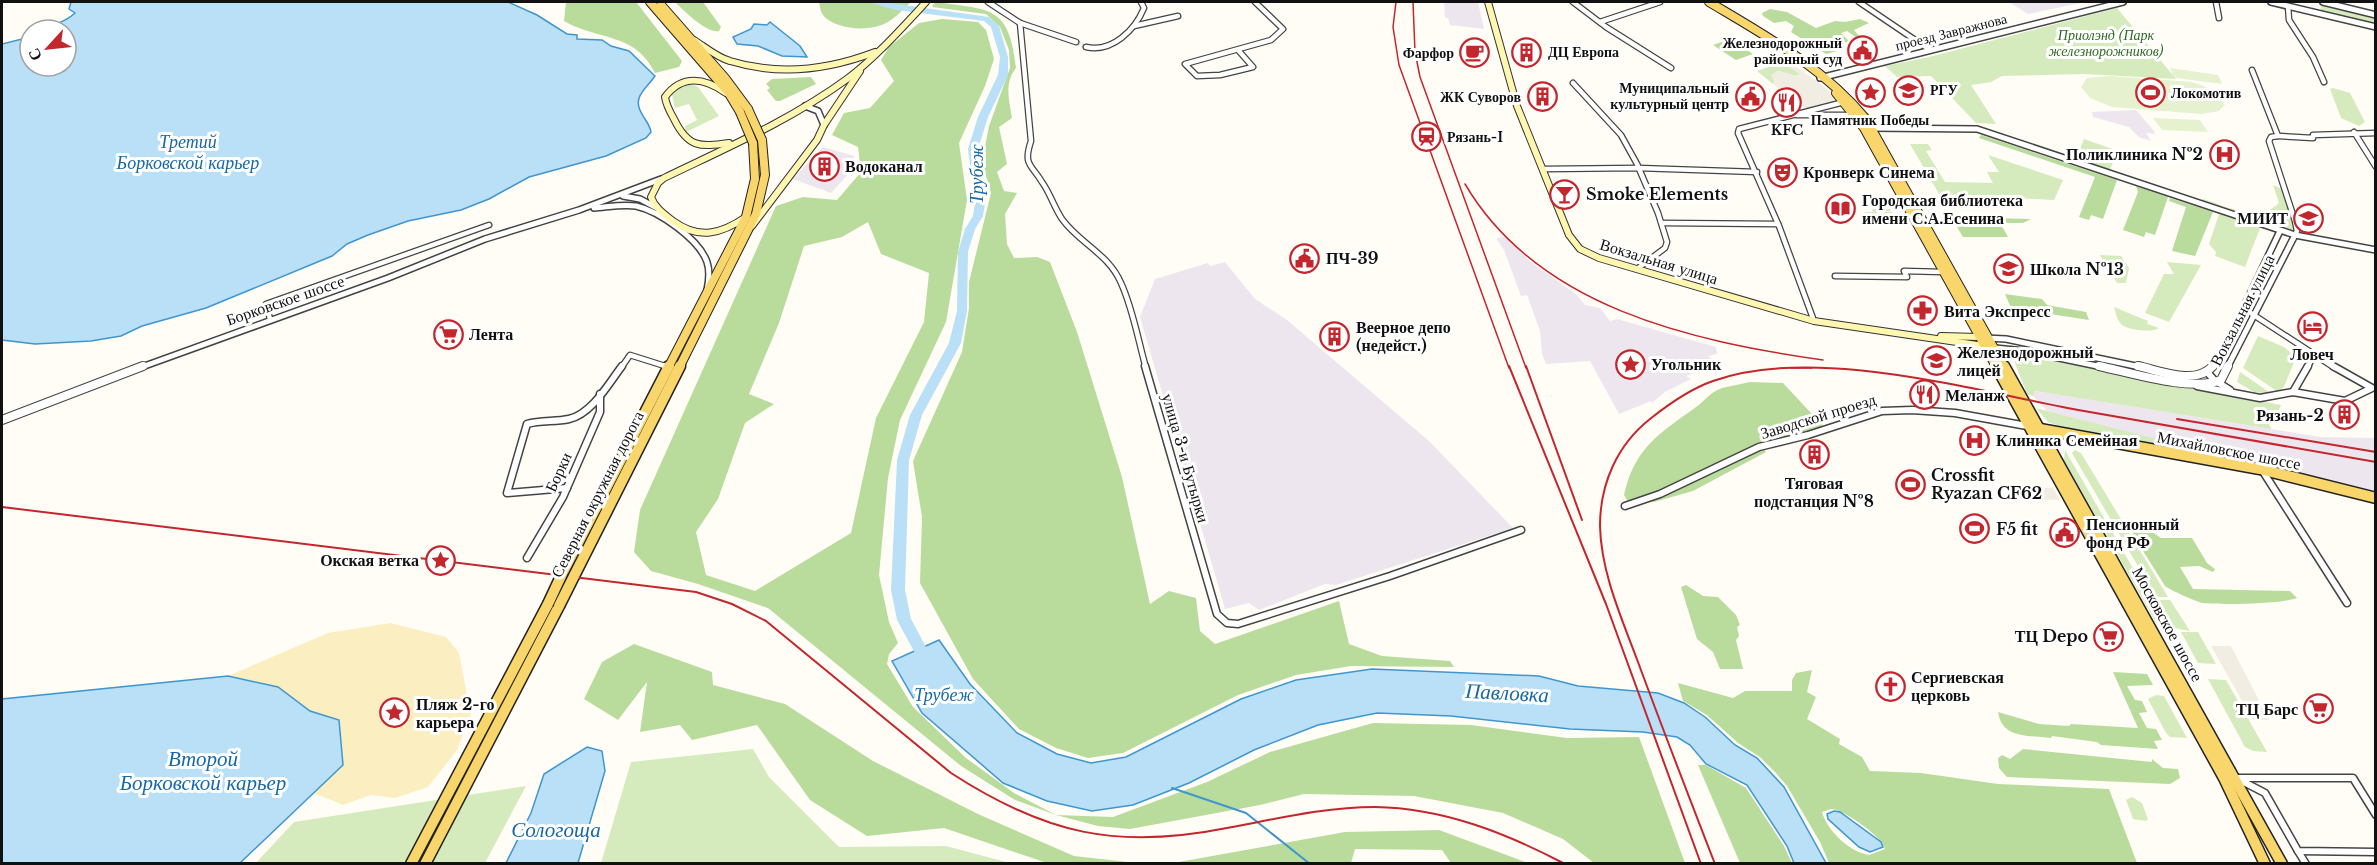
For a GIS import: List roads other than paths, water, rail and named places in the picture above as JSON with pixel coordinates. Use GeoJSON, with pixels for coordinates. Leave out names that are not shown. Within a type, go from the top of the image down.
{"type":"FeatureCollection","features":[{"type":"Feature","properties":{"kind":"main road"},"geometry":{"type":"LineString","coordinates":[[650,2],[744,110]]}},
{"type":"Feature","properties":{"kind":"main road","name":"Северная окружная дорога"},"geometry":{"type":"LineString","coordinates":[[411,864],[553,605],[574,576],[756,214],[764,181],[765,160],[744,110],[694,40],[658,2]]}},
{"type":"Feature","properties":{"kind":"main road"},"geometry":{"type":"LineString","coordinates":[[746,216],[729,229],[705,235],[684,230],[658,209],[651,197],[658,183],[664,178],[805,106],[864,65],[926,2]]}},
{"type":"Feature","properties":{"kind":"main road","name":"Вокзальная улица"},"geometry":{"type":"LineString","coordinates":[[1488,2],[1517,106],[1569,235],[1576,246],[1592,256],[1814,321],[1921,335],[1995,348]]}},
{"type":"Feature","properties":{"kind":"main road"},"geometry":{"type":"LineString","coordinates":[[1700,2],[1823,77]]}},
{"type":"Feature","properties":{"kind":"main road"},"geometry":{"type":"LineString","coordinates":[[1709,2],[1823,77]]}},
{"type":"Feature","properties":{"kind":"main road"},"geometry":{"type":"LineString","coordinates":[[694,40],[728,61],[792,71],[831,67],[879,50]]}},
{"type":"Feature","properties":{"kind":"main road"},"geometry":{"type":"LineString","coordinates":[[750,229],[817,140],[824,125],[864,65]]}},
{"type":"Feature","properties":{"kind":"main road","name":"Московское шоссе"},"geometry":{"type":"LineString","coordinates":[[1823,77],[1855,115],[1983,346],[2230,778],[2282,864]]}},
{"type":"Feature","properties":{"kind":"main road","name":"Московское шоссе"},"geometry":{"type":"LineString","coordinates":[[1823,77],[1850,98],[1872,128],[1990,338],[2230,778],[2265,864]]}},
{"type":"Feature","properties":{"kind":"main road"},"geometry":{"type":"LineString","coordinates":[[732,98],[714,84],[701,80],[675,85],[665,96],[666,103],[687,141],[699,146],[736,142]]}},
{"type":"Feature","properties":{"kind":"main road","name":"Северная окружная дорога"},"geometry":{"type":"LineString","coordinates":[[425,864],[553,605],[562,574],[668,367],[705,300],[746,216],[755,179],[757,141]]}},
{"type":"Feature","properties":{"kind":"main road","name":"Вокзальная улица"},"geometry":{"type":"LineString","coordinates":[[1921,335],[1979,338]]}},
{"type":"Feature","properties":{"kind":"main road","name":"Михайловское шоссе"},"geometry":{"type":"LineString","coordinates":[[2029,426],[2260,469],[2376,498]]}},
{"type":"Feature","properties":{"kind":"street"},"geometry":{"type":"LineString","coordinates":[[988,2],[1020,23],[1074,42]]}},
{"type":"Feature","properties":{"kind":"street"},"geometry":{"type":"LineString","coordinates":[[1086,47],[1092,50],[1112,45],[1134,26],[1144,8],[1141,2]]}},
{"type":"Feature","properties":{"kind":"street"},"geometry":{"type":"LineString","coordinates":[[1238,50],[1253,67],[1221,75],[1197,76],[1185,64],[1271,40],[1283,29],[1255,2]]}},
{"type":"Feature","properties":{"kind":"street"},"geometry":{"type":"LineString","coordinates":[[1573,2],[1671,68]]}},
{"type":"Feature","properties":{"kind":"street"},"geometry":{"type":"LineString","coordinates":[[1600,22],[1660,2]]}},
{"type":"Feature","properties":{"kind":"street"},"geometry":{"type":"LineString","coordinates":[[1859,2],[1930,50]]}},
{"type":"Feature","properties":{"kind":"street","name":"проезд Завражнова"},"geometry":{"type":"LineString","coordinates":[[1823,77],[2123,2]]}},
{"type":"Feature","properties":{"kind":"street"},"geometry":{"type":"LineString","coordinates":[[2216,2],[2219,18]]}},
{"type":"Feature","properties":{"kind":"street"},"geometry":{"type":"LineString","coordinates":[[2271,2],[2376,27]]}},
{"type":"Feature","properties":{"kind":"street"},"geometry":{"type":"LineString","coordinates":[[2318,13],[2321,2],[2376,15]]}},
{"type":"Feature","properties":{"kind":"street"},"geometry":{"type":"LineString","coordinates":[[2288,6],[2289,20],[2313,57],[2324,82]]}},
{"type":"Feature","properties":{"kind":"street"},"geometry":{"type":"LineString","coordinates":[[1134,26],[1178,16]]}},
{"type":"Feature","properties":{"kind":"street","name":"улица 3-и Бутырки"},"geometry":{"type":"LineString","coordinates":[[1020,23],[1031,141],[1027,153],[1030,168],[1042,181],[1062,219],[1079,238],[1103,256],[1121,282],[1217,614],[1227,623],[1238,624],[1390,576],[1521,530]]}},
{"type":"Feature","properties":{"kind":"street"},"geometry":{"type":"LineString","coordinates":[[2252,70],[2278,136]]}},
{"type":"Feature","properties":{"kind":"street"},"geometry":{"type":"LineString","coordinates":[[1573,83],[1617,131],[1638,168],[1662,223],[1667,242],[1665,248],[1637,269]]}},
{"type":"Feature","properties":{"kind":"street"},"geometry":{"type":"LineString","coordinates":[[1814,321],[1805,290],[1738,129],[1844,101]]}},
{"type":"Feature","properties":{"kind":"street"},"geometry":{"type":"LineString","coordinates":[[805,106],[818,111],[824,125]]}},
{"type":"Feature","properties":{"kind":"street"},"geometry":{"type":"LineString","coordinates":[[1795,115],[1855,115]]}},
{"type":"Feature","properties":{"kind":"street"},"geometry":{"type":"LineString","coordinates":[[1872,128],[1977,129],[2295,236],[2376,250]]}},
{"type":"Feature","properties":{"kind":"street"},"geometry":{"type":"LineString","coordinates":[[2354,132],[2376,167]]}},
{"type":"Feature","properties":{"kind":"street"},"geometry":{"type":"LineString","coordinates":[[2295,236],[2297,231],[2295,221],[2268,141],[2271,137],[2313,138],[2313,135],[2322,133],[2376,133]]}},
{"type":"Feature","properties":{"kind":"street"},"geometry":{"type":"LineString","coordinates":[[1544,170],[1638,168],[1757,172]]}},
{"type":"Feature","properties":{"kind":"street"},"geometry":{"type":"LineString","coordinates":[[579,210],[664,178]]}},
{"type":"Feature","properties":{"kind":"street"},"geometry":{"type":"LineString","coordinates":[[620,196],[640,199],[658,209]]}},
{"type":"Feature","properties":{"kind":"street"},"geometry":{"type":"LineString","coordinates":[[579,210],[636,206],[660,216],[687,238],[704,256],[709,278],[705,300]]}},
{"type":"Feature","properties":{"kind":"street","name":"Борковское шоссе"},"geometry":{"type":"LineString","coordinates":[[2,420],[270,319],[388,278],[494,236],[579,210]]}},
{"type":"Feature","properties":{"kind":"street"},"geometry":{"type":"LineString","coordinates":[[1662,223],[1778,224]]}},
{"type":"Feature","properties":{"kind":"street"},"geometry":{"type":"LineString","coordinates":[[270,319],[266,304],[489,225]]}},
{"type":"Feature","properties":{"kind":"street","name":"Вокзальная улица"},"geometry":{"type":"LineString","coordinates":[[1979,338],[2006,339],[2191,377],[2208,373],[2220,357],[2280,231]]}},
{"type":"Feature","properties":{"kind":"street","name":"Вокзальная улица"},"geometry":{"type":"LineString","coordinates":[[1995,348],[2025,351],[2193,385],[2202,386],[2217,382],[2221,380],[2232,363],[2254,314],[2295,236]]}},
{"type":"Feature","properties":{"kind":"street"},"geometry":{"type":"LineString","coordinates":[[1835,276],[1907,277],[1904,271],[1943,272]]}},
{"type":"Feature","properties":{"kind":"street"},"geometry":{"type":"LineString","coordinates":[[2243,308],[2356,381],[2374,388]]}},
{"type":"Feature","properties":{"kind":"street"},"geometry":{"type":"LineString","coordinates":[[2293,392],[2315,354]]}},
{"type":"Feature","properties":{"kind":"street"},"geometry":{"type":"LineString","coordinates":[[567,488],[507,493],[525,427],[531,423],[574,418],[588,409],[630,355],[668,367]]}},
{"type":"Feature","properties":{"kind":"street"},"geometry":{"type":"LineString","coordinates":[[2208,373],[2217,382],[2235,393]]}},
{"type":"Feature","properties":{"kind":"street"},"geometry":{"type":"LineString","coordinates":[[2193,385],[2266,398],[2293,392],[2345,401],[2374,388]]}},
{"type":"Feature","properties":{"kind":"street","name":"Борки"},"geometry":{"type":"LineString","coordinates":[[527,558],[567,488],[600,412],[600,392]]}},
{"type":"Feature","properties":{"kind":"street","name":"Заводской проезд"},"geometry":{"type":"LineString","coordinates":[[1625,506],[1690,482],[1759,447],[1807,435],[1882,411],[1898,410],[1969,416],[2013,421],[2029,426]]}},
{"type":"Feature","properties":{"kind":"street"},"geometry":{"type":"LineString","coordinates":[[2260,469],[2270,480],[2348,603]]}},
{"type":"Feature","properties":{"kind":"street"},"geometry":{"type":"LineString","coordinates":[[2230,778],[2353,778],[2376,815]]}},
{"type":"Feature","properties":{"kind":"street"},"geometry":{"type":"LineString","coordinates":[[2230,778],[2265,793],[2306,864]]}},
{"type":"Feature","properties":{"kind":"street"},"geometry":{"type":"LineString","coordinates":[[2298,851],[2376,852]]}},
{"type":"Feature","properties":{"kind":"water","name":"Третий Борковской карьер"},"geometry":{"type":"Polygon","coordinates":[[[71,2],[508,2],[537,15],[567,34],[577,35],[577,39],[602,40],[611,46],[629,51],[655,76],[641,93],[638,103],[651,132],[646,138],[606,156],[529,177],[489,199],[461,210],[408,221],[368,235],[347,244],[332,256],[206,308],[142,326],[121,336],[91,341],[35,344],[2,340],[2,44],[18,40],[18,78],[78,78],[78,18],[68,18],[75,13],[69,9],[71,2]]]}},
{"type":"Feature","properties":{"kind":"water"},"geometry":{"type":"Polygon","coordinates":[[[770,22],[800,46],[807,57],[782,56],[758,46],[737,44],[733,37],[751,29],[754,24],[767,25],[770,22]]]}},
{"type":"Feature","properties":{"kind":"water","name":"Трубеж"},"geometry":{"type":"Polygon","coordinates":[[[939,640],[970,684],[1017,733],[1057,754],[1091,763],[1126,757],[1241,699],[1296,680],[1372,669],[1539,676],[1578,686],[1658,693],[1684,703],[1705,717],[1735,745],[1757,758],[1784,787],[1826,863],[1794,863],[1787,846],[1747,785],[1706,764],[1690,745],[1677,737],[1643,732],[1570,729],[1451,716],[1377,713],[1318,725],[1254,750],[1189,783],[1133,805],[1092,811],[1047,801],[1003,783],[922,713],[892,661],[939,640]]]}},
{"type":"Feature","properties":{"kind":"water","name":"Второй Борковской карьер"},"geometry":{"type":"Polygon","coordinates":[[[228,676],[278,687],[310,711],[339,720],[343,765],[240,863],[2,863],[2,699],[228,676]]]}},
{"type":"Feature","properties":{"kind":"water","name":"Сологоща"},"geometry":{"type":"Polygon","coordinates":[[[587,747],[602,751],[605,771],[578,863],[506,863],[531,813],[544,774],[587,747]]]}},
{"type":"Feature","properties":{"kind":"water"},"geometry":{"type":"Polygon","coordinates":[[[1834,811],[1840,812],[1881,842],[1883,847],[1870,852],[1859,847],[1828,819],[1827,814],[1834,811]]]}},
{"type":"Feature","properties":{"kind":"waterway","name":"Трубеж"},"geometry":{"type":"LineString","coordinates":[[872,2],[986,19],[995,26],[1004,57],[1003,75],[983,117],[973,149],[980,203],[978,216],[970,229],[963,252],[962,311],[955,343],[916,415],[903,460],[898,590],[904,620],[927,662]]}},
{"type":"Feature","properties":{"kind":"waterway"},"geometry":{"type":"LineString","coordinates":[[1172,788],[1246,813],[1310,864]]}},
{"type":"Feature","properties":{"kind":"tunnel"},"geometry":{"type":"LineString","coordinates":[[1076,42],[1086,47]]}},
{"type":"Feature","properties":{"kind":"railway"},"geometry":{"type":"LineString","coordinates":[[1396,2],[1393,27],[1399,65],[1509,368]]}},
{"type":"Feature","properties":{"kind":"railway"},"geometry":{"type":"LineString","coordinates":[[1413,2],[1415,52],[1420,77],[1526,368]]}},
{"type":"Feature","properties":{"kind":"railway"},"geometry":{"type":"LineString","coordinates":[[1465,184],[1496,226],[1533,261],[1576,289],[1622,311],[1671,329],[1722,342],[1823,360]]}},
{"type":"Feature","properties":{"kind":"railway"},"geometry":{"type":"LineString","coordinates":[[1509,366],[1606,604],[1701,864]]}},
{"type":"Feature","properties":{"kind":"railway"},"geometry":{"type":"LineString","coordinates":[[1526,366],[1582,520]]}},
{"type":"Feature","properties":{"kind":"railway"},"geometry":{"type":"LineString","coordinates":[[1715,864],[1619,612],[1608,578],[1601,544],[1603,495],[1620,453],[1638,429],[1680,397],[1713,381],[1754,371],[1800,367],[1848,369],[1947,383],[2084,411],[2376,462]]}},
{"type":"Feature","properties":{"kind":"railway"},"geometry":{"type":"LineString","coordinates":[[1791,368],[1812,368]]}},
{"type":"Feature","properties":{"kind":"railway"},"geometry":{"type":"LineString","coordinates":[[2177,419],[2376,452]]}},
{"type":"Feature","properties":{"kind":"railway"},"geometry":{"type":"LineString","coordinates":[[2,507],[696,592],[732,604],[766,621],[951,773],[985,794],[1018,810],[1083,832],[1151,837],[1187,834],[1338,809],[1400,808],[1473,824],[1520,842],[1565,864]]}},
{"type":"Feature","properties":{"kind":"place","name":"Железнодорожный районный суд"},"geometry":{"type":"Point","coordinates":[1863,51]}},
{"type":"Feature","properties":{"kind":"place","name":"ДЦ Европа"},"geometry":{"type":"Point","coordinates":[1527,52]}},
{"type":"Feature","properties":{"kind":"place","name":"Фарфор"},"geometry":{"type":"Point","coordinates":[1475,53]}},
{"type":"Feature","properties":{"kind":"place","name":"РГУ"},"geometry":{"type":"Point","coordinates":[1909,90]}},
{"type":"Feature","properties":{"kind":"place","name":"Памятник Победы"},"geometry":{"type":"Point","coordinates":[1870,93]}},
{"type":"Feature","properties":{"kind":"place","name":"Локомотив"},"geometry":{"type":"Point","coordinates":[2150,93]}},
{"type":"Feature","properties":{"kind":"place","name":"Муниципальный культурный центр"},"geometry":{"type":"Point","coordinates":[1750,96]}},
{"type":"Feature","properties":{"kind":"place","name":"ЖК Суворов"},"geometry":{"type":"Point","coordinates":[1542,97]}},
{"type":"Feature","properties":{"kind":"place","name":"KFC"},"geometry":{"type":"Point","coordinates":[1787,103]}},
{"type":"Feature","properties":{"kind":"place","name":"Рязань-I"},"geometry":{"type":"Point","coordinates":[1426,137]}},
{"type":"Feature","properties":{"kind":"place","name":"Поликлиника №2"},"geometry":{"type":"Point","coordinates":[2224,154]}},
{"type":"Feature","properties":{"kind":"place","name":"Водоканал"},"geometry":{"type":"Point","coordinates":[824,166]}},
{"type":"Feature","properties":{"kind":"place","name":"Кронверк Синема"},"geometry":{"type":"Point","coordinates":[1782,172]}},
{"type":"Feature","properties":{"kind":"place","name":"Smoke Elements"},"geometry":{"type":"Point","coordinates":[1565,194]}},
{"type":"Feature","properties":{"kind":"place","name":"Городская библиотека имени С.А.Есенина"},"geometry":{"type":"Point","coordinates":[1841,209]}},
{"type":"Feature","properties":{"kind":"place","name":"МИИТ"},"geometry":{"type":"Point","coordinates":[2309,218]}},
{"type":"Feature","properties":{"kind":"place","name":"ПЧ-39"},"geometry":{"type":"Point","coordinates":[1305,258]}},
{"type":"Feature","properties":{"kind":"place","name":"Школа №13"},"geometry":{"type":"Point","coordinates":[2009,269]}},
{"type":"Feature","properties":{"kind":"place","name":"Вита Экспресс"},"geometry":{"type":"Point","coordinates":[1923,311]}},
{"type":"Feature","properties":{"kind":"place","name":"Ловеч"},"geometry":{"type":"Point","coordinates":[2312,326]}},
{"type":"Feature","properties":{"kind":"place","name":"Лента"},"geometry":{"type":"Point","coordinates":[448,334]}},
{"type":"Feature","properties":{"kind":"place","name":"Веерное депо (недейст.)"},"geometry":{"type":"Point","coordinates":[1335,336]}},
{"type":"Feature","properties":{"kind":"place","name":"Железнодорожный лицей"},"geometry":{"type":"Point","coordinates":[1936,361]}},
{"type":"Feature","properties":{"kind":"place","name":"Угольник"},"geometry":{"type":"Point","coordinates":[1630,364]}},
{"type":"Feature","properties":{"kind":"place","name":"Меланж"},"geometry":{"type":"Point","coordinates":[1924,395]}},
{"type":"Feature","properties":{"kind":"place","name":"Рязань-2"},"geometry":{"type":"Point","coordinates":[2345,415]}},
{"type":"Feature","properties":{"kind":"place","name":"Клиника Семейная"},"geometry":{"type":"Point","coordinates":[1975,440]}},
{"type":"Feature","properties":{"kind":"place","name":"Тяговая подстанция №8"},"geometry":{"type":"Point","coordinates":[1814,455]}},
{"type":"Feature","properties":{"kind":"place","name":"Crossfit Ryazan CF62"},"geometry":{"type":"Point","coordinates":[1910,484]}},
{"type":"Feature","properties":{"kind":"place","name":"F5 fit"},"geometry":{"type":"Point","coordinates":[1975,529]}},
{"type":"Feature","properties":{"kind":"place","name":"Пенсионный фонд РФ"},"geometry":{"type":"Point","coordinates":[2065,533]}},
{"type":"Feature","properties":{"kind":"place","name":"Окская ветка"},"geometry":{"type":"Point","coordinates":[440,560]}},
{"type":"Feature","properties":{"kind":"place","name":"ТЦ Depo"},"geometry":{"type":"Point","coordinates":[2109,636]}},
{"type":"Feature","properties":{"kind":"place","name":"Сергиевская церковь"},"geometry":{"type":"Point","coordinates":[1890,686]}},
{"type":"Feature","properties":{"kind":"place","name":"ТЦ Барс"},"geometry":{"type":"Point","coordinates":[2319,709]}},
{"type":"Feature","properties":{"kind":"place","name":"Пляж 2-го карьера"},"geometry":{"type":"Point","coordinates":[395,713]}},
{"type":"Feature","properties":{"kind":"park label","name":"Приолэнд (Парк железнорожников)"},"geometry":{"type":"Point","coordinates":[2106,44]}},
{"type":"Feature","properties":{"kind":"water label","name":"Павловка"},"geometry":{"type":"Point","coordinates":[1507,693]}}]}
